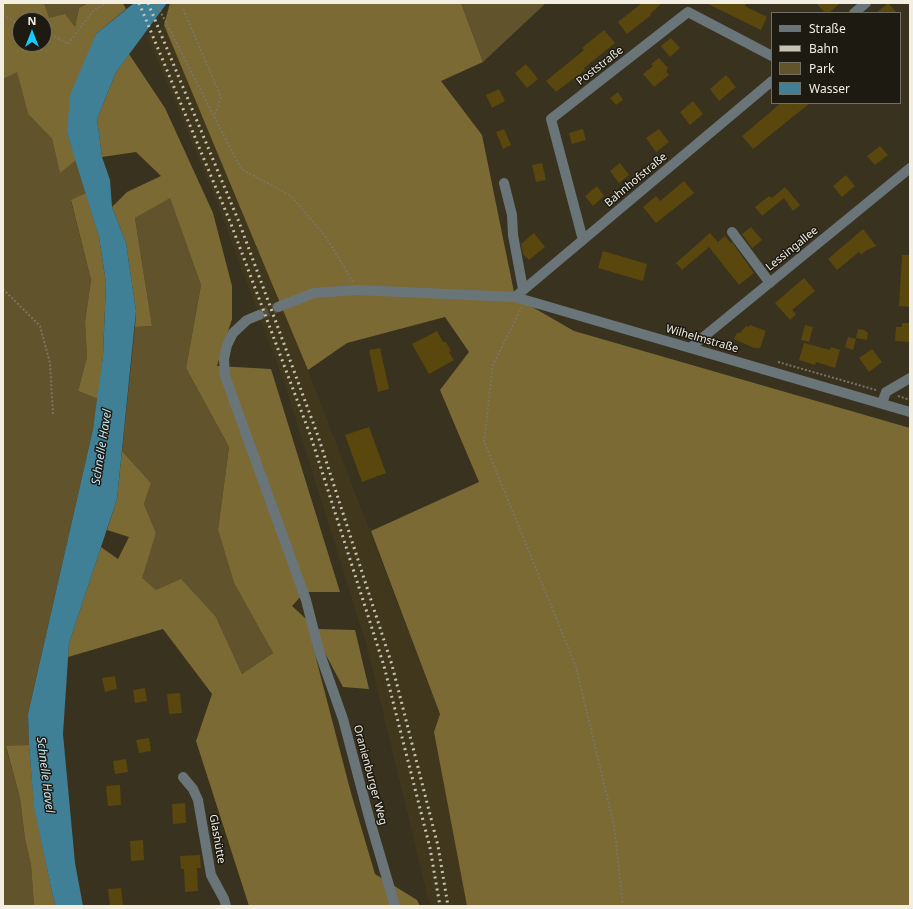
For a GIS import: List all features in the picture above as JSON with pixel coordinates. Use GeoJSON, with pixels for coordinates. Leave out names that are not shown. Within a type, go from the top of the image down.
{"type":"FeatureCollection","features":[{"type":"Feature","properties":{"kind":"street"},"geometry":{"type":"LineString","coordinates":[[855,12],[866,3]]}},
{"type":"Feature","properties":{"kind":"street","name":"Poststraße"},"geometry":{"type":"LineString","coordinates":[[583,240],[551,119],[688,12],[771,55]]}},
{"type":"Feature","properties":{"kind":"street","name":"Bahnhofstraße"},"geometry":{"type":"LineString","coordinates":[[357,290],[515,297],[524,294],[583,240],[771,82]]}},
{"type":"Feature","properties":{"kind":"street","name":"Lessingallee"},"geometry":{"type":"LineString","coordinates":[[690,348],[910,168]]}},
{"type":"Feature","properties":{"kind":"street"},"geometry":{"type":"LineString","coordinates":[[504,183],[512,215],[524,294]]}},
{"type":"Feature","properties":{"kind":"street"},"geometry":{"type":"LineString","coordinates":[[732,232],[770,282]]}},
{"type":"Feature","properties":{"kind":"street"},"geometry":{"type":"LineString","coordinates":[[278,308],[314,293],[357,290]]}},
{"type":"Feature","properties":{"kind":"street","name":"Wilhelmstraße"},"geometry":{"type":"LineString","coordinates":[[524,294],[690,348],[910,412]]}},
{"type":"Feature","properties":{"kind":"street","name":"Oranienburger Weg"},"geometry":{"type":"LineString","coordinates":[[259,315],[247,320],[233,333],[227,345],[224,359],[226,376],[233,401],[306,600],[319,651],[343,719],[368,814],[395,906]]}},
{"type":"Feature","properties":{"kind":"street"},"geometry":{"type":"LineString","coordinates":[[882,403],[886,392],[910,378]]}},
{"type":"Feature","properties":{"kind":"street","name":"Glashütte"},"geometry":{"type":"LineString","coordinates":[[183,777],[193,790],[198,800],[210,875],[224,899],[226,906]]}},
{"type":"Feature","properties":{"kind":"path"},"geometry":{"type":"LineString","coordinates":[[52,35],[68,44],[93,11],[106,3]]}},
{"type":"Feature","properties":{"kind":"path"},"geometry":{"type":"LineString","coordinates":[[156,3],[241,169],[291,196],[326,237],[357,290]]}},
{"type":"Feature","properties":{"kind":"path"},"geometry":{"type":"LineString","coordinates":[[183,9],[221,97],[214,118]]}},
{"type":"Feature","properties":{"kind":"path"},"geometry":{"type":"LineString","coordinates":[[3,15],[12,20]]}},
{"type":"Feature","properties":{"kind":"path"},"geometry":{"type":"LineString","coordinates":[[3,289],[40,326],[50,363],[53,414]]}},
{"type":"Feature","properties":{"kind":"path"},"geometry":{"type":"LineString","coordinates":[[524,294],[493,365],[484,441],[576,667],[614,825],[623,906]]}},
{"type":"Feature","properties":{"kind":"shaded area"},"geometry":{"type":"Polygon","coordinates":[[[3,3],[44,3],[47,12],[12,12],[12,52],[52,52],[52,17],[65,14],[75,27],[79,8],[88,3],[123,3],[126,9],[96,34],[67,133],[76,160],[60,173],[52,139],[28,114],[17,72],[3,79],[3,3]]]}},
{"type":"Feature","properties":{"kind":"shaded area"},"geometry":{"type":"Polygon","coordinates":[[[170,3],[461,3],[483,62],[441,81],[482,135],[515,297],[574,331],[910,428],[910,906],[467,906],[434,732],[440,714],[371,531],[479,482],[440,390],[469,352],[445,317],[347,343],[308,370],[164,25],[170,3]]]}},
{"type":"Feature","properties":{"kind":"shaded area"},"geometry":{"type":"Polygon","coordinates":[[[164,25],[308,370],[440,714],[434,732],[467,906],[430,906],[367,647],[285,385],[214,195],[147,36],[164,25]]]}},
{"type":"Feature","properties":{"kind":"shaded area"},"geometry":{"type":"Polygon","coordinates":[[[129,54],[165,108],[213,213],[232,286],[232,319],[217,366],[271,369],[340,592],[305,592],[292,606],[317,629],[355,630],[369,689],[343,687],[319,642],[312,643],[351,793],[375,874],[417,900],[420,906],[249,906],[196,741],[212,694],[163,629],[68,657],[69,643],[101,547],[118,559],[129,537],[107,530],[117,499],[122,451],[151,483],[144,504],[156,533],[142,578],[156,590],[181,579],[216,617],[242,674],[273,653],[234,583],[218,530],[229,447],[186,368],[201,285],[170,198],[135,218],[152,326],[135,327],[136,311],[126,243],[112,207],[127,192],[161,176],[136,152],[102,157],[97,119],[116,72],[129,54]]]}},
{"type":"Feature","properties":{"kind":"shaded area"},"geometry":{"type":"Polygon","coordinates":[[[86,193],[99,237],[106,283],[103,356],[98,399],[78,391],[87,357],[85,322],[91,280],[71,200],[86,193]]]}},
{"type":"Feature","properties":{"kind":"shaded area"},"geometry":{"type":"Polygon","coordinates":[[[29,745],[34,804],[56,906],[34,906],[31,865],[25,839],[20,798],[6,746],[29,745]]]}},
{"type":"Feature","properties":{"kind":"green space"},"geometry":{"type":"Polygon","coordinates":[[[44,3],[88,3],[79,8],[75,27],[52,19],[52,12],[46,12],[44,3]]]}},
{"type":"Feature","properties":{"kind":"green space"},"geometry":{"type":"Polygon","coordinates":[[[461,3],[546,3],[483,62],[461,3]]]}},
{"type":"Feature","properties":{"kind":"green space"},"geometry":{"type":"Polygon","coordinates":[[[17,71],[28,114],[52,139],[60,172],[76,160],[86,193],[71,201],[91,280],[85,322],[87,357],[78,391],[98,399],[93,429],[28,714],[29,745],[6,747],[20,798],[25,839],[31,865],[34,906],[3,906],[3,79],[17,71]]]}},
{"type":"Feature","properties":{"kind":"green space"},"geometry":{"type":"Polygon","coordinates":[[[170,197],[201,285],[186,368],[229,447],[218,530],[234,583],[273,653],[242,674],[216,617],[156,590],[141,578],[156,533],[144,504],[151,483],[122,451],[135,327],[152,326],[135,218],[170,197]]]}},
{"type":"Feature","properties":{"kind":"water","name":"Schnelle Havel"},"geometry":{"type":"Polygon","coordinates":[[[134,3],[167,3],[116,72],[97,119],[102,157],[110,180],[112,207],[126,243],[136,311],[117,499],[69,643],[63,734],[75,863],[83,906],[56,906],[34,807],[28,714],[93,429],[103,356],[106,283],[99,237],[67,133],[70,95],[96,34],[134,3]]]}},
{"type":"Feature","properties":{"kind":"building"},"geometry":{"type":"Polygon","coordinates":[[[642,3],[662,3],[650,14],[651,15],[627,34],[618,22],[642,3]]]}},
{"type":"Feature","properties":{"kind":"building"},"geometry":{"type":"Polygon","coordinates":[[[706,3],[747,3],[745,6],[767,17],[761,30],[706,3]]]}},
{"type":"Feature","properties":{"kind":"building"},"geometry":{"type":"Polygon","coordinates":[[[816,3],[840,3],[830,12],[824,12],[816,3]]]}},
{"type":"Feature","properties":{"kind":"building"},"geometry":{"type":"Polygon","coordinates":[[[888,3],[896,12],[877,12],[888,3]]]}},
{"type":"Feature","properties":{"kind":"building"},"geometry":{"type":"Polygon","coordinates":[[[604,30],[615,43],[584,68],[585,70],[556,92],[546,81],[584,50],[582,48],[604,30]]]}},
{"type":"Feature","properties":{"kind":"building"},"geometry":{"type":"Polygon","coordinates":[[[671,38],[680,48],[670,57],[661,46],[671,38]]]}},
{"type":"Feature","properties":{"kind":"building"},"geometry":{"type":"Polygon","coordinates":[[[659,58],[668,68],[666,71],[669,75],[654,87],[643,74],[653,66],[651,64],[659,58]]]}},
{"type":"Feature","properties":{"kind":"building"},"geometry":{"type":"Polygon","coordinates":[[[526,64],[538,79],[527,88],[515,73],[526,64]]]}},
{"type":"Feature","properties":{"kind":"building"},"geometry":{"type":"Polygon","coordinates":[[[726,75],[736,87],[719,101],[710,89],[726,75]]]}},
{"type":"Feature","properties":{"kind":"building"},"geometry":{"type":"Polygon","coordinates":[[[499,89],[505,101],[492,108],[486,95],[499,89]]]}},
{"type":"Feature","properties":{"kind":"building"},"geometry":{"type":"Polygon","coordinates":[[[618,92],[623,100],[616,105],[610,98],[618,92]]]}},
{"type":"Feature","properties":{"kind":"building"},"geometry":{"type":"Polygon","coordinates":[[[693,101],[703,114],[690,125],[680,112],[693,101]]]}},
{"type":"Feature","properties":{"kind":"building"},"geometry":{"type":"Polygon","coordinates":[[[780,104],[809,104],[753,149],[742,136],[780,104]]]}},
{"type":"Feature","properties":{"kind":"building"},"geometry":{"type":"Polygon","coordinates":[[[504,129],[511,145],[503,149],[496,132],[504,129]]]}},
{"type":"Feature","properties":{"kind":"building"},"geometry":{"type":"Polygon","coordinates":[[[583,129],[586,140],[572,144],[569,133],[583,129]]]}},
{"type":"Feature","properties":{"kind":"building"},"geometry":{"type":"Polygon","coordinates":[[[659,129],[669,142],[656,152],[646,138],[659,129]]]}},
{"type":"Feature","properties":{"kind":"building"},"geometry":{"type":"Polygon","coordinates":[[[880,146],[888,155],[875,165],[867,156],[880,146]]]}},
{"type":"Feature","properties":{"kind":"building"},"geometry":{"type":"Polygon","coordinates":[[[542,163],[546,180],[536,182],[532,165],[542,163]]]}},
{"type":"Feature","properties":{"kind":"building"},"geometry":{"type":"Polygon","coordinates":[[[620,163],[629,175],[619,183],[610,171],[620,163]]]}},
{"type":"Feature","properties":{"kind":"building"},"geometry":{"type":"Polygon","coordinates":[[[846,175],[855,186],[842,197],[833,186],[846,175]]]}},
{"type":"Feature","properties":{"kind":"building"},"geometry":{"type":"Polygon","coordinates":[[[684,181],[694,193],[656,223],[643,207],[656,196],[660,201],[684,181]]]}},
{"type":"Feature","properties":{"kind":"building"},"geometry":{"type":"Polygon","coordinates":[[[597,186],[604,196],[593,206],[585,196],[597,186]]]}},
{"type":"Feature","properties":{"kind":"building"},"geometry":{"type":"Polygon","coordinates":[[[785,187],[800,205],[793,211],[784,198],[762,216],[755,207],[769,196],[772,198],[785,187]]]}},
{"type":"Feature","properties":{"kind":"building"},"geometry":{"type":"Polygon","coordinates":[[[751,227],[762,240],[752,248],[742,234],[751,227]]]}},
{"type":"Feature","properties":{"kind":"building"},"geometry":{"type":"Polygon","coordinates":[[[863,229],[876,246],[867,250],[861,255],[859,252],[837,270],[828,259],[863,229]]]}},
{"type":"Feature","properties":{"kind":"building"},"geometry":{"type":"Polygon","coordinates":[[[534,233],[545,247],[529,260],[523,254],[521,244],[534,233]]]}},
{"type":"Feature","properties":{"kind":"building"},"geometry":{"type":"Polygon","coordinates":[[[710,233],[718,242],[725,236],[731,243],[732,242],[754,273],[739,285],[709,247],[682,270],[676,263],[710,233]]]}},
{"type":"Feature","properties":{"kind":"building"},"geometry":{"type":"Polygon","coordinates":[[[603,251],[647,264],[643,281],[598,268],[603,251]]]}},
{"type":"Feature","properties":{"kind":"building"},"geometry":{"type":"Polygon","coordinates":[[[902,255],[910,255],[910,307],[899,306],[902,255]]]}},
{"type":"Feature","properties":{"kind":"building"},"geometry":{"type":"Polygon","coordinates":[[[804,278],[815,291],[792,310],[796,314],[790,320],[775,303],[804,278]]]}},
{"type":"Feature","properties":{"kind":"building"},"geometry":{"type":"Polygon","coordinates":[[[902,323],[910,323],[910,342],[895,341],[896,327],[902,327],[902,323]]]}},
{"type":"Feature","properties":{"kind":"building"},"geometry":{"type":"Polygon","coordinates":[[[750,325],[766,331],[760,348],[754,348],[734,339],[737,333],[740,333],[746,326],[749,327],[750,325]]]}},
{"type":"Feature","properties":{"kind":"building"},"geometry":{"type":"Polygon","coordinates":[[[805,325],[813,327],[809,342],[801,340],[805,325]]]}},
{"type":"Feature","properties":{"kind":"building"},"geometry":{"type":"Polygon","coordinates":[[[858,329],[864,330],[868,333],[867,340],[856,338],[858,329]]]}},
{"type":"Feature","properties":{"kind":"building"},"geometry":{"type":"Polygon","coordinates":[[[437,331],[443,342],[446,342],[451,351],[449,352],[454,360],[429,374],[412,344],[437,331]]]}},
{"type":"Feature","properties":{"kind":"building"},"geometry":{"type":"Polygon","coordinates":[[[848,337],[856,339],[853,350],[845,347],[848,337]]]}},
{"type":"Feature","properties":{"kind":"building"},"geometry":{"type":"Polygon","coordinates":[[[804,343],[830,350],[831,347],[840,350],[835,368],[816,362],[815,365],[799,360],[804,343]]]}},
{"type":"Feature","properties":{"kind":"building"},"geometry":{"type":"Polygon","coordinates":[[[380,348],[389,389],[378,392],[369,350],[380,348]]]}},
{"type":"Feature","properties":{"kind":"building"},"geometry":{"type":"Polygon","coordinates":[[[872,349],[882,362],[869,372],[859,358],[872,349]]]}},
{"type":"Feature","properties":{"kind":"building"},"geometry":{"type":"Polygon","coordinates":[[[369,427],[386,473],[362,482],[345,435],[369,427]]]}},
{"type":"Feature","properties":{"kind":"building"},"geometry":{"type":"Polygon","coordinates":[[[115,676],[117,689],[105,692],[102,678],[115,676]]]}},
{"type":"Feature","properties":{"kind":"building"},"geometry":{"type":"Polygon","coordinates":[[[145,688],[147,701],[135,703],[133,690],[145,688]]]}},
{"type":"Feature","properties":{"kind":"building"},"geometry":{"type":"Polygon","coordinates":[[[180,693],[182,713],[169,714],[167,694],[180,693]]]}},
{"type":"Feature","properties":{"kind":"building"},"geometry":{"type":"Polygon","coordinates":[[[149,738],[151,751],[139,753],[136,740],[149,738]]]}},
{"type":"Feature","properties":{"kind":"building"},"geometry":{"type":"Polygon","coordinates":[[[126,759],[128,772],[115,774],[113,761],[126,759]]]}},
{"type":"Feature","properties":{"kind":"building"},"geometry":{"type":"Polygon","coordinates":[[[120,785],[121,805],[108,806],[106,786],[120,785]]]}},
{"type":"Feature","properties":{"kind":"building"},"geometry":{"type":"Polygon","coordinates":[[[185,803],[186,823],[173,824],[172,804],[185,803]]]}},
{"type":"Feature","properties":{"kind":"building"},"geometry":{"type":"Polygon","coordinates":[[[143,840],[144,860],[131,861],[130,841],[143,840]]]}},
{"type":"Feature","properties":{"kind":"building"},"geometry":{"type":"Polygon","coordinates":[[[200,855],[201,868],[197,868],[198,891],[185,892],[184,869],[181,869],[180,856],[200,855]]]}},
{"type":"Feature","properties":{"kind":"building"},"geometry":{"type":"Polygon","coordinates":[[[121,888],[123,906],[110,906],[108,889],[121,888]]]}},
{"type":"Feature","properties":{"kind":"tunnel"},"geometry":{"type":"LineString","coordinates":[[259,315],[278,307]]}},
{"type":"Feature","properties":{"kind":"railway"},"geometry":{"type":"LineString","coordinates":[[139,3],[231,224],[311,437],[384,666],[430,848],[440,906]]}},
{"type":"Feature","properties":{"kind":"railway"},"geometry":{"type":"LineString","coordinates":[[148,3],[239,222],[318,436],[392,665],[438,846],[448,906]]}}]}
